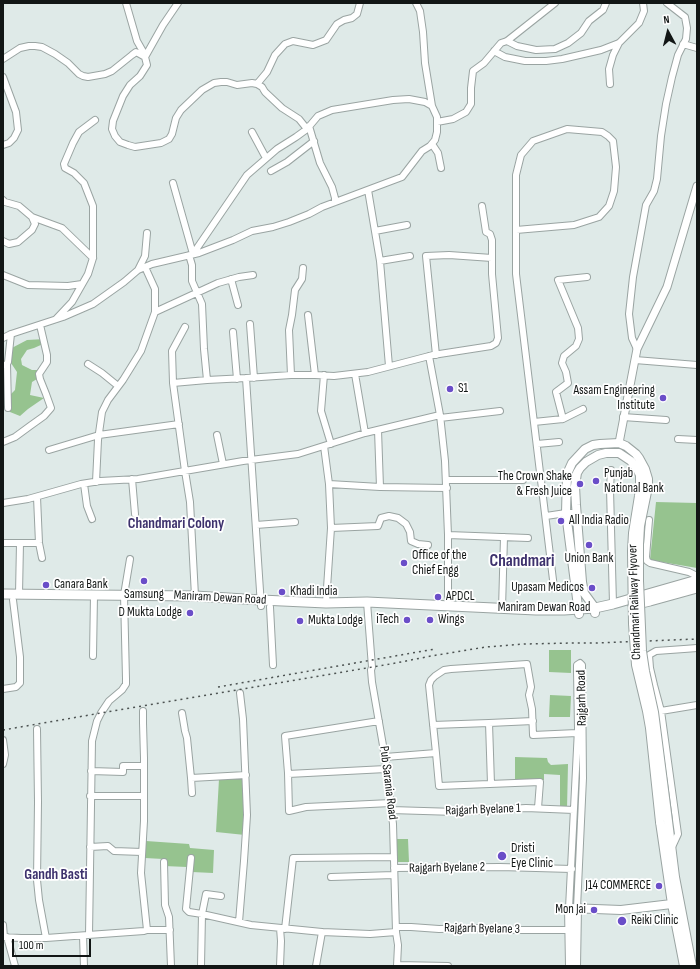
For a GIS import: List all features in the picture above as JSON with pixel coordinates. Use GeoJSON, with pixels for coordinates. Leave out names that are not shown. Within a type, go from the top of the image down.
{"type":"FeatureCollection","features":[{"type":"Feature","properties":{"kind":"main road","name":"Chandmari Railway Flyover"},"geometry":{"type":"LineString","coordinates":[[619,442],[636,454],[645,469],[648,479],[644,486],[639,544],[642,651],[654,712],[664,821],[685,966]]}},
{"type":"Feature","properties":{"kind":"main road"},"geometry":{"type":"LineString","coordinates":[[579,611],[566,512],[567,474],[572,463],[585,449],[593,445],[619,442]]}},
{"type":"Feature","properties":{"kind":"main road","name":"Chandmari Railway Flyover"},"geometry":{"type":"LineString","coordinates":[[595,611],[584,593],[582,582],[576,513],[575,486],[577,473],[586,462],[598,455],[613,452],[619,453],[631,462],[637,469],[644,486]]}},
{"type":"Feature","properties":{"kind":"main road","name":"Maniram Dewan Road"},"geometry":{"type":"LineString","coordinates":[[595,611],[613,604],[697,580]]}},
{"type":"Feature","properties":{"kind":"main road","name":"Maniram Dewan Road"},"geometry":{"type":"LineString","coordinates":[[3,594],[16,597],[124,598],[327,608],[367,605],[595,611],[650,601],[697,588]]}},
{"type":"Feature","properties":{"kind":"main road","name":"Maniram Dewan Road"},"geometry":{"type":"LineString","coordinates":[[124,598],[195,596],[264,604],[326,602],[536,616],[564,616],[579,611]]}},
{"type":"Feature","properties":{"kind":"main road","name":"Maniram Dewan Road"},"geometry":{"type":"LineString","coordinates":[[3,600],[16,597]]}},
{"type":"Feature","properties":{"kind":"main road"},"geometry":{"type":"LineString","coordinates":[[573,908],[621,910],[676,903]]}},
{"type":"Feature","properties":{"kind":"main road","name":"Rajgarh Road"},"geometry":{"type":"LineString","coordinates":[[570,966],[569,930],[573,908]]}},
{"type":"Feature","properties":{"kind":"main road","name":"Rajgarh Road"},"geometry":{"type":"LineString","coordinates":[[573,908],[576,966]]}},
{"type":"Feature","properties":{"kind":"street"},"geometry":{"type":"LineString","coordinates":[[126,3],[147,65],[123,96],[113,121],[112,129],[120,142],[135,147],[161,143],[169,139],[172,134],[176,118],[181,110],[208,86],[221,82],[237,85],[252,83],[257,84],[262,87],[265,92],[282,108],[299,119],[308,128],[320,163],[332,187],[335,202]]}},
{"type":"Feature","properties":{"kind":"street"},"geometry":{"type":"LineString","coordinates":[[145,57],[163,25],[178,3]]}},
{"type":"Feature","properties":{"kind":"street"},"geometry":{"type":"LineString","coordinates":[[257,84],[268,72],[275,56],[285,44],[293,41],[313,45],[326,40],[337,24],[352,18],[357,14],[360,3]]}},
{"type":"Feature","properties":{"kind":"street"},"geometry":{"type":"LineString","coordinates":[[3,338],[55,320],[93,304],[138,270],[152,264],[199,253],[252,231],[289,222],[335,202],[402,177],[422,151],[432,144],[435,140],[437,132],[437,122],[432,106],[425,63],[421,16],[416,3]]}},
{"type":"Feature","properties":{"kind":"street"},"geometry":{"type":"LineString","coordinates":[[437,122],[453,119],[466,112],[471,104],[473,71],[484,63],[501,43],[507,41],[555,3]]}},
{"type":"Feature","properties":{"kind":"street"},"geometry":{"type":"LineString","coordinates":[[507,41],[517,46],[536,50],[555,48],[568,43],[581,33],[589,21],[603,10],[606,3]]}},
{"type":"Feature","properties":{"kind":"street"},"geometry":{"type":"LineString","coordinates":[[610,84],[609,69],[613,55],[619,43],[640,23],[644,11],[643,3]]}},
{"type":"Feature","properties":{"kind":"street"},"geometry":{"type":"LineString","coordinates":[[637,349],[632,338],[629,314],[633,277],[646,205],[654,191],[657,179],[666,104],[678,55],[686,39],[687,28],[684,17],[667,3]]}},
{"type":"Feature","properties":{"kind":"street"},"geometry":{"type":"LineString","coordinates":[[494,51],[505,57],[525,61],[546,61],[601,50],[619,43]]}},
{"type":"Feature","properties":{"kind":"street"},"geometry":{"type":"LineString","coordinates":[[683,44],[697,48]]}},
{"type":"Feature","properties":{"kind":"street"},"geometry":{"type":"LineString","coordinates":[[3,60],[20,48],[29,46],[42,47],[68,63],[79,74],[88,77],[105,74],[112,71],[136,52],[145,57]]}},
{"type":"Feature","properties":{"kind":"street"},"geometry":{"type":"LineString","coordinates":[[3,77],[16,112],[18,130],[14,138],[3,146]]}},
{"type":"Feature","properties":{"kind":"street"},"geometry":{"type":"LineString","coordinates":[[191,254],[247,175],[277,149],[296,138],[308,128],[318,116],[332,110],[393,100],[409,99],[425,102],[432,106]]}},
{"type":"Feature","properties":{"kind":"street"},"geometry":{"type":"LineString","coordinates":[[55,320],[72,302],[88,274],[93,258],[93,206],[84,183],[74,173],[65,168],[64,164],[79,132],[95,120]]}},
{"type":"Feature","properties":{"kind":"street"},"geometry":{"type":"LineString","coordinates":[[516,230],[574,225],[599,217],[609,206],[614,191],[616,167],[613,141],[602,132],[567,129],[533,142],[521,155],[516,175],[516,230],[516,274],[554,588]]}},
{"type":"Feature","properties":{"kind":"street"},"geometry":{"type":"LineString","coordinates":[[252,132],[266,158]]}},
{"type":"Feature","properties":{"kind":"street"},"geometry":{"type":"LineString","coordinates":[[271,172],[314,142]]}},
{"type":"Feature","properties":{"kind":"street"},"geometry":{"type":"LineString","coordinates":[[432,144],[438,153],[441,168]]}},
{"type":"Feature","properties":{"kind":"street"},"geometry":{"type":"LineString","coordinates":[[173,183],[191,254],[192,281],[202,304],[207,380]]}},
{"type":"Feature","properties":{"kind":"street"},"geometry":{"type":"LineString","coordinates":[[619,442],[637,349],[667,287],[697,186]]}},
{"type":"Feature","properties":{"kind":"street"},"geometry":{"type":"LineString","coordinates":[[368,190],[380,261],[389,366]]}},
{"type":"Feature","properties":{"kind":"street"},"geometry":{"type":"LineString","coordinates":[[3,200],[5,202],[20,206],[32,217],[62,228],[93,258]]}},
{"type":"Feature","properties":{"kind":"street"},"geometry":{"type":"LineString","coordinates":[[173,383],[291,375],[334,376],[355,374],[433,355],[491,346],[496,343],[498,338],[492,274],[492,240],[490,234],[486,232],[482,206]]}},
{"type":"Feature","properties":{"kind":"street"},"geometry":{"type":"LineString","coordinates":[[3,241],[10,244],[18,242],[32,230],[35,224],[32,217]]}},
{"type":"Feature","properties":{"kind":"street"},"geometry":{"type":"LineString","coordinates":[[375,231],[407,225]]}},
{"type":"Feature","properties":{"kind":"street"},"geometry":{"type":"LineString","coordinates":[[138,270],[145,256],[147,233]]}},
{"type":"Feature","properties":{"kind":"street"},"geometry":{"type":"LineString","coordinates":[[448,606],[447,488],[433,355],[426,256],[449,255],[492,258]]}},
{"type":"Feature","properties":{"kind":"street"},"geometry":{"type":"LineString","coordinates":[[380,261],[410,256]]}},
{"type":"Feature","properties":{"kind":"street"},"geometry":{"type":"LineString","coordinates":[[96,482],[98,435],[102,412],[108,400],[141,351],[155,312],[154,289],[145,267]]}},
{"type":"Feature","properties":{"kind":"street"},"geometry":{"type":"LineString","coordinates":[[291,375],[289,330],[295,290],[302,280],[303,268]]}},
{"type":"Feature","properties":{"kind":"street"},"geometry":{"type":"LineString","coordinates":[[3,275],[28,285],[68,286],[82,284]]}},
{"type":"Feature","properties":{"kind":"street"},"geometry":{"type":"LineString","coordinates":[[155,312],[218,283],[253,275]]}},
{"type":"Feature","properties":{"kind":"street"},"geometry":{"type":"LineString","coordinates":[[563,419],[556,392],[568,383],[566,372],[562,363],[564,356],[576,346],[580,339],[578,328],[558,280],[587,277]]}},
{"type":"Feature","properties":{"kind":"street"},"geometry":{"type":"LineString","coordinates":[[231,279],[238,305]]}},
{"type":"Feature","properties":{"kind":"street"},"geometry":{"type":"LineString","coordinates":[[308,315],[315,375]]}},
{"type":"Feature","properties":{"kind":"street"},"geometry":{"type":"LineString","coordinates":[[250,324],[254,378]]}},
{"type":"Feature","properties":{"kind":"street"},"geometry":{"type":"LineString","coordinates":[[3,442],[15,437],[44,416],[51,408],[39,374],[47,362],[48,355],[40,325]]}},
{"type":"Feature","properties":{"kind":"street"},"geometry":{"type":"LineString","coordinates":[[185,327],[172,352],[173,383],[190,502],[195,596]]}},
{"type":"Feature","properties":{"kind":"street"},"geometry":{"type":"LineString","coordinates":[[233,332],[237,379]]}},
{"type":"Feature","properties":{"kind":"street"},"geometry":{"type":"LineString","coordinates":[[8,408],[5,365],[8,362],[11,334]]}},
{"type":"Feature","properties":{"kind":"street"},"geometry":{"type":"LineString","coordinates":[[635,360],[697,365]]}},
{"type":"Feature","properties":{"kind":"street"},"geometry":{"type":"LineString","coordinates":[[88,364],[118,386]]}},
{"type":"Feature","properties":{"kind":"street"},"geometry":{"type":"LineString","coordinates":[[355,374],[365,433]]}},
{"type":"Feature","properties":{"kind":"street"},"geometry":{"type":"LineString","coordinates":[[324,375],[321,411],[331,444]]}},
{"type":"Feature","properties":{"kind":"street"},"geometry":{"type":"LineString","coordinates":[[246,378],[256,525],[264,604],[273,665]]}},
{"type":"Feature","properties":{"kind":"street"},"geometry":{"type":"LineString","coordinates":[[534,422],[563,419],[583,409]]}},
{"type":"Feature","properties":{"kind":"street"},"geometry":{"type":"LineString","coordinates":[[3,504],[28,500],[84,484],[132,479],[223,464],[298,454],[365,433],[440,416],[500,411]]}},
{"type":"Feature","properties":{"kind":"street"},"geometry":{"type":"LineString","coordinates":[[623,417],[666,420]]}},
{"type":"Feature","properties":{"kind":"street"},"geometry":{"type":"LineString","coordinates":[[49,450],[98,435],[179,424]]}},
{"type":"Feature","properties":{"kind":"street"},"geometry":{"type":"LineString","coordinates":[[378,430],[380,487]]}},
{"type":"Feature","properties":{"kind":"street"},"geometry":{"type":"LineString","coordinates":[[217,435],[223,464]]}},
{"type":"Feature","properties":{"kind":"street"},"geometry":{"type":"LineString","coordinates":[[678,439],[697,440]]}},
{"type":"Feature","properties":{"kind":"street"},"geometry":{"type":"LineString","coordinates":[[537,444],[559,442]]}},
{"type":"Feature","properties":{"kind":"street"},"geometry":{"type":"LineString","coordinates":[[324,446],[329,484],[331,528],[326,602]]}},
{"type":"Feature","properties":{"kind":"street"},"geometry":{"type":"LineString","coordinates":[[611,470],[610,489],[613,604]]}},
{"type":"Feature","properties":{"kind":"street"},"geometry":{"type":"LineString","coordinates":[[132,479],[135,514]]}},
{"type":"Feature","properties":{"kind":"street"},"geometry":{"type":"LineString","coordinates":[[446,480],[523,480]]}},
{"type":"Feature","properties":{"kind":"street"},"geometry":{"type":"LineString","coordinates":[[84,484],[87,506],[92,519]]}},
{"type":"Feature","properties":{"kind":"street"},"geometry":{"type":"LineString","coordinates":[[329,484],[380,487],[447,488]]}},
{"type":"Feature","properties":{"kind":"street"},"geometry":{"type":"LineString","coordinates":[[37,497],[39,543],[42,558]]}},
{"type":"Feature","properties":{"kind":"street"},"geometry":{"type":"LineString","coordinates":[[546,516],[566,512],[576,513]]}},
{"type":"Feature","properties":{"kind":"street"},"geometry":{"type":"LineString","coordinates":[[331,528],[378,526],[381,518],[388,516],[398,518],[406,524],[410,532],[411,541],[418,544],[428,545]]}},
{"type":"Feature","properties":{"kind":"street"},"geometry":{"type":"LineString","coordinates":[[649,520],[647,561],[689,572],[697,576]]}},
{"type":"Feature","properties":{"kind":"street"},"geometry":{"type":"LineString","coordinates":[[256,525],[295,522]]}},
{"type":"Feature","properties":{"kind":"street"},"geometry":{"type":"LineString","coordinates":[[448,536],[528,538]]}},
{"type":"Feature","properties":{"kind":"street"},"geometry":{"type":"LineString","coordinates":[[502,609],[504,537]]}},
{"type":"Feature","properties":{"kind":"street"},"geometry":{"type":"LineString","coordinates":[[3,543],[39,543]]}},
{"type":"Feature","properties":{"kind":"street"},"geometry":{"type":"LineString","coordinates":[[3,689],[16,687],[20,683],[20,657],[16,597],[20,543]]}},
{"type":"Feature","properties":{"kind":"street"},"geometry":{"type":"LineString","coordinates":[[84,966],[90,846],[92,741],[97,721],[105,707],[126,684],[124,598],[130,559]]}},
{"type":"Feature","properties":{"kind":"street"},"geometry":{"type":"LineString","coordinates":[[93,656],[94,597]]}},
{"type":"Feature","properties":{"kind":"street","name":"Pub Sarania Road"},"geometry":{"type":"LineString","coordinates":[[367,605],[372,682],[385,757],[393,824],[396,929],[398,944],[397,966]]}},
{"type":"Feature","properties":{"kind":"street"},"geometry":{"type":"LineString","coordinates":[[668,849],[678,834],[661,711],[652,679],[649,655],[656,651],[697,648]]}},
{"type":"Feature","properties":{"kind":"street"},"geometry":{"type":"LineString","coordinates":[[538,808],[540,782],[439,786],[429,686],[431,680],[444,670],[527,664],[530,682],[529,695],[532,709],[533,735],[577,733]]}},
{"type":"Feature","properties":{"kind":"street","name":"Rajgarh Road"},"geometry":{"type":"LineString","coordinates":[[581,664],[583,778],[573,908],[572,869],[577,733],[577,665],[581,664]]}},
{"type":"Feature","properties":{"kind":"street"},"geometry":{"type":"LineString","coordinates":[[239,922],[247,815],[243,719],[240,693]]}},
{"type":"Feature","properties":{"kind":"street"},"geometry":{"type":"LineString","coordinates":[[661,711],[697,705]]}},
{"type":"Feature","properties":{"kind":"street"},"geometry":{"type":"LineString","coordinates":[[144,711],[144,796],[141,873],[147,930]]}},
{"type":"Feature","properties":{"kind":"street"},"geometry":{"type":"LineString","coordinates":[[182,713],[187,738],[192,793]]}},
{"type":"Feature","properties":{"kind":"street"},"geometry":{"type":"LineString","coordinates":[[379,720],[285,736],[289,811],[306,807],[391,803]]}},
{"type":"Feature","properties":{"kind":"street"},"geometry":{"type":"LineString","coordinates":[[433,725],[532,721]]}},
{"type":"Feature","properties":{"kind":"street"},"geometry":{"type":"LineString","coordinates":[[489,723],[491,784]]}},
{"type":"Feature","properties":{"kind":"street"},"geometry":{"type":"LineString","coordinates":[[37,729],[37,880],[46,938]]}},
{"type":"Feature","properties":{"kind":"street"},"geometry":{"type":"LineString","coordinates":[[3,740],[5,755],[3,764]]}},
{"type":"Feature","properties":{"kind":"street"},"geometry":{"type":"LineString","coordinates":[[385,757],[436,753]]}},
{"type":"Feature","properties":{"kind":"street"},"geometry":{"type":"LineString","coordinates":[[91,771],[123,772],[123,766],[144,766]]}},
{"type":"Feature","properties":{"kind":"street"},"geometry":{"type":"LineString","coordinates":[[288,774],[386,769]]}},
{"type":"Feature","properties":{"kind":"street"},"geometry":{"type":"LineString","coordinates":[[191,778],[246,775]]}},
{"type":"Feature","properties":{"kind":"street"},"geometry":{"type":"LineString","coordinates":[[90,796],[144,796]]}},
{"type":"Feature","properties":{"kind":"street","name":"Rajgarh Byelane 1"},"geometry":{"type":"LineString","coordinates":[[391,810],[456,812],[538,808],[574,810]]}},
{"type":"Feature","properties":{"kind":"street"},"geometry":{"type":"LineString","coordinates":[[90,846],[108,846],[114,851],[142,852]]}},
{"type":"Feature","properties":{"kind":"street"},"geometry":{"type":"LineString","coordinates":[[280,966],[282,928],[293,858],[394,857]]}},
{"type":"Feature","properties":{"kind":"street","name":"Rajgarh Byelane 3"},"geometry":{"type":"LineString","coordinates":[[191,858],[186,908],[189,912],[251,925],[322,932],[370,934],[411,927],[439,929],[477,928],[569,930]]}},
{"type":"Feature","properties":{"kind":"street"},"geometry":{"type":"LineString","coordinates":[[164,862],[164,905],[169,917],[171,966]]}},
{"type":"Feature","properties":{"kind":"street","name":"Rajgarh Byelane 2"},"geometry":{"type":"LineString","coordinates":[[331,877],[394,871],[500,867],[572,869]]}},
{"type":"Feature","properties":{"kind":"street"},"geometry":{"type":"LineString","coordinates":[[201,966],[202,914],[206,894],[221,896]]}},
{"type":"Feature","properties":{"kind":"street"},"geometry":{"type":"LineString","coordinates":[[3,925],[4,937],[15,966]]}},
{"type":"Feature","properties":{"kind":"street"},"geometry":{"type":"LineString","coordinates":[[4,937],[46,938],[147,930],[170,930]]}},
{"type":"Feature","properties":{"kind":"street"},"geometry":{"type":"LineString","coordinates":[[316,966],[322,932]]}},
{"type":"Feature","properties":{"kind":"street"},"geometry":{"type":"LineString","coordinates":[[397,966],[448,966]]}},
{"type":"Feature","properties":{"kind":"green space"},"geometry":{"type":"Polygon","coordinates":[[[45,339],[43,344],[27,350],[21,359],[22,365],[32,370],[37,370],[37,379],[32,382],[30,395],[44,398],[20,416],[10,412],[3,402],[15,390],[17,372],[11,363],[8,350],[27,340],[45,339]]]}},
{"type":"Feature","properties":{"kind":"green space"},"geometry":{"type":"Polygon","coordinates":[[[656,502],[697,503],[697,568],[650,560],[656,502]]]}},
{"type":"Feature","properties":{"kind":"green space"},"geometry":{"type":"Polygon","coordinates":[[[549,650],[571,650],[571,673],[549,672],[549,650]]]}},
{"type":"Feature","properties":{"kind":"green space"},"geometry":{"type":"Polygon","coordinates":[[[550,695],[571,696],[570,717],[549,717],[550,695]]]}},
{"type":"Feature","properties":{"kind":"green space"},"geometry":{"type":"Polygon","coordinates":[[[515,757],[547,758],[551,765],[568,764],[567,809],[560,810],[560,775],[544,774],[544,780],[515,780],[515,757]]]}},
{"type":"Feature","properties":{"kind":"green space"},"geometry":{"type":"Polygon","coordinates":[[[219,779],[245,779],[245,835],[216,832],[219,779]]]}},
{"type":"Feature","properties":{"kind":"green space"},"geometry":{"type":"Polygon","coordinates":[[[396,839],[408,839],[409,862],[397,862],[396,839]]]}},
{"type":"Feature","properties":{"kind":"green space"},"geometry":{"type":"Polygon","coordinates":[[[146,841],[189,844],[190,848],[214,850],[213,873],[192,872],[187,867],[164,866],[163,859],[145,858],[146,841]]]}},
{"type":"Feature","properties":{"kind":"railway"},"geometry":{"type":"LineString","coordinates":[[3,730],[486,647],[524,644],[697,639]]}},
{"type":"Feature","properties":{"kind":"railway"},"geometry":{"type":"LineString","coordinates":[[218,687],[435,649]]}},
{"type":"Feature","properties":{"kind":"place","name":"S1"},"geometry":{"type":"Point","coordinates":[450,389]}},
{"type":"Feature","properties":{"kind":"place","name":"Assam Engineering Institute"},"geometry":{"type":"Point","coordinates":[663,398]}},
{"type":"Feature","properties":{"kind":"place","name":"Punjab National Bank"},"geometry":{"type":"Point","coordinates":[596,481]}},
{"type":"Feature","properties":{"kind":"place","name":"The Crown Shake & Fresh Juice"},"geometry":{"type":"Point","coordinates":[580,484]}},
{"type":"Feature","properties":{"kind":"place","name":"All India Radio"},"geometry":{"type":"Point","coordinates":[561,521]}},
{"type":"Feature","properties":{"kind":"place","name":"Union Bank"},"geometry":{"type":"Point","coordinates":[589,545]}},
{"type":"Feature","properties":{"kind":"place","name":"Office of the Chief Engg"},"geometry":{"type":"Point","coordinates":[404,563]}},
{"type":"Feature","properties":{"kind":"place","name":"Samsung"},"geometry":{"type":"Point","coordinates":[144,581]}},
{"type":"Feature","properties":{"kind":"place","name":"Canara Bank"},"geometry":{"type":"Point","coordinates":[46,585]}},
{"type":"Feature","properties":{"kind":"place","name":"Upasam Medicos"},"geometry":{"type":"Point","coordinates":[592,588]}},
{"type":"Feature","properties":{"kind":"place","name":"Khadi India"},"geometry":{"type":"Point","coordinates":[282,592]}},
{"type":"Feature","properties":{"kind":"place","name":"APDCL"},"geometry":{"type":"Point","coordinates":[438,597]}},
{"type":"Feature","properties":{"kind":"place","name":"D Mukta Lodge"},"geometry":{"type":"Point","coordinates":[190,613]}},
{"type":"Feature","properties":{"kind":"place","name":"iTech"},"geometry":{"type":"Point","coordinates":[407,620]}},
{"type":"Feature","properties":{"kind":"place","name":"Wings"},"geometry":{"type":"Point","coordinates":[430,620]}},
{"type":"Feature","properties":{"kind":"place","name":"Mukta Lodge"},"geometry":{"type":"Point","coordinates":[300,621]}},
{"type":"Feature","properties":{"kind":"place","name":"Dristi Eye Clinic"},"geometry":{"type":"Point","coordinates":[502,856]}},
{"type":"Feature","properties":{"kind":"place","name":"J14 COMMERCE"},"geometry":{"type":"Point","coordinates":[659,886]}},
{"type":"Feature","properties":{"kind":"place","name":"Mon Jai"},"geometry":{"type":"Point","coordinates":[594,910]}},
{"type":"Feature","properties":{"kind":"place","name":"Reiki Clinic"},"geometry":{"type":"Point","coordinates":[622,921]}},
{"type":"Feature","properties":{"kind":"district","name":"Chandmari Colony"},"geometry":{"type":"Point","coordinates":[176,524]}},
{"type":"Feature","properties":{"kind":"district","name":"Chandmari"},"geometry":{"type":"Point","coordinates":[522,562]}},
{"type":"Feature","properties":{"kind":"district","name":"Gandh Basti"},"geometry":{"type":"Point","coordinates":[56,875]}}]}
